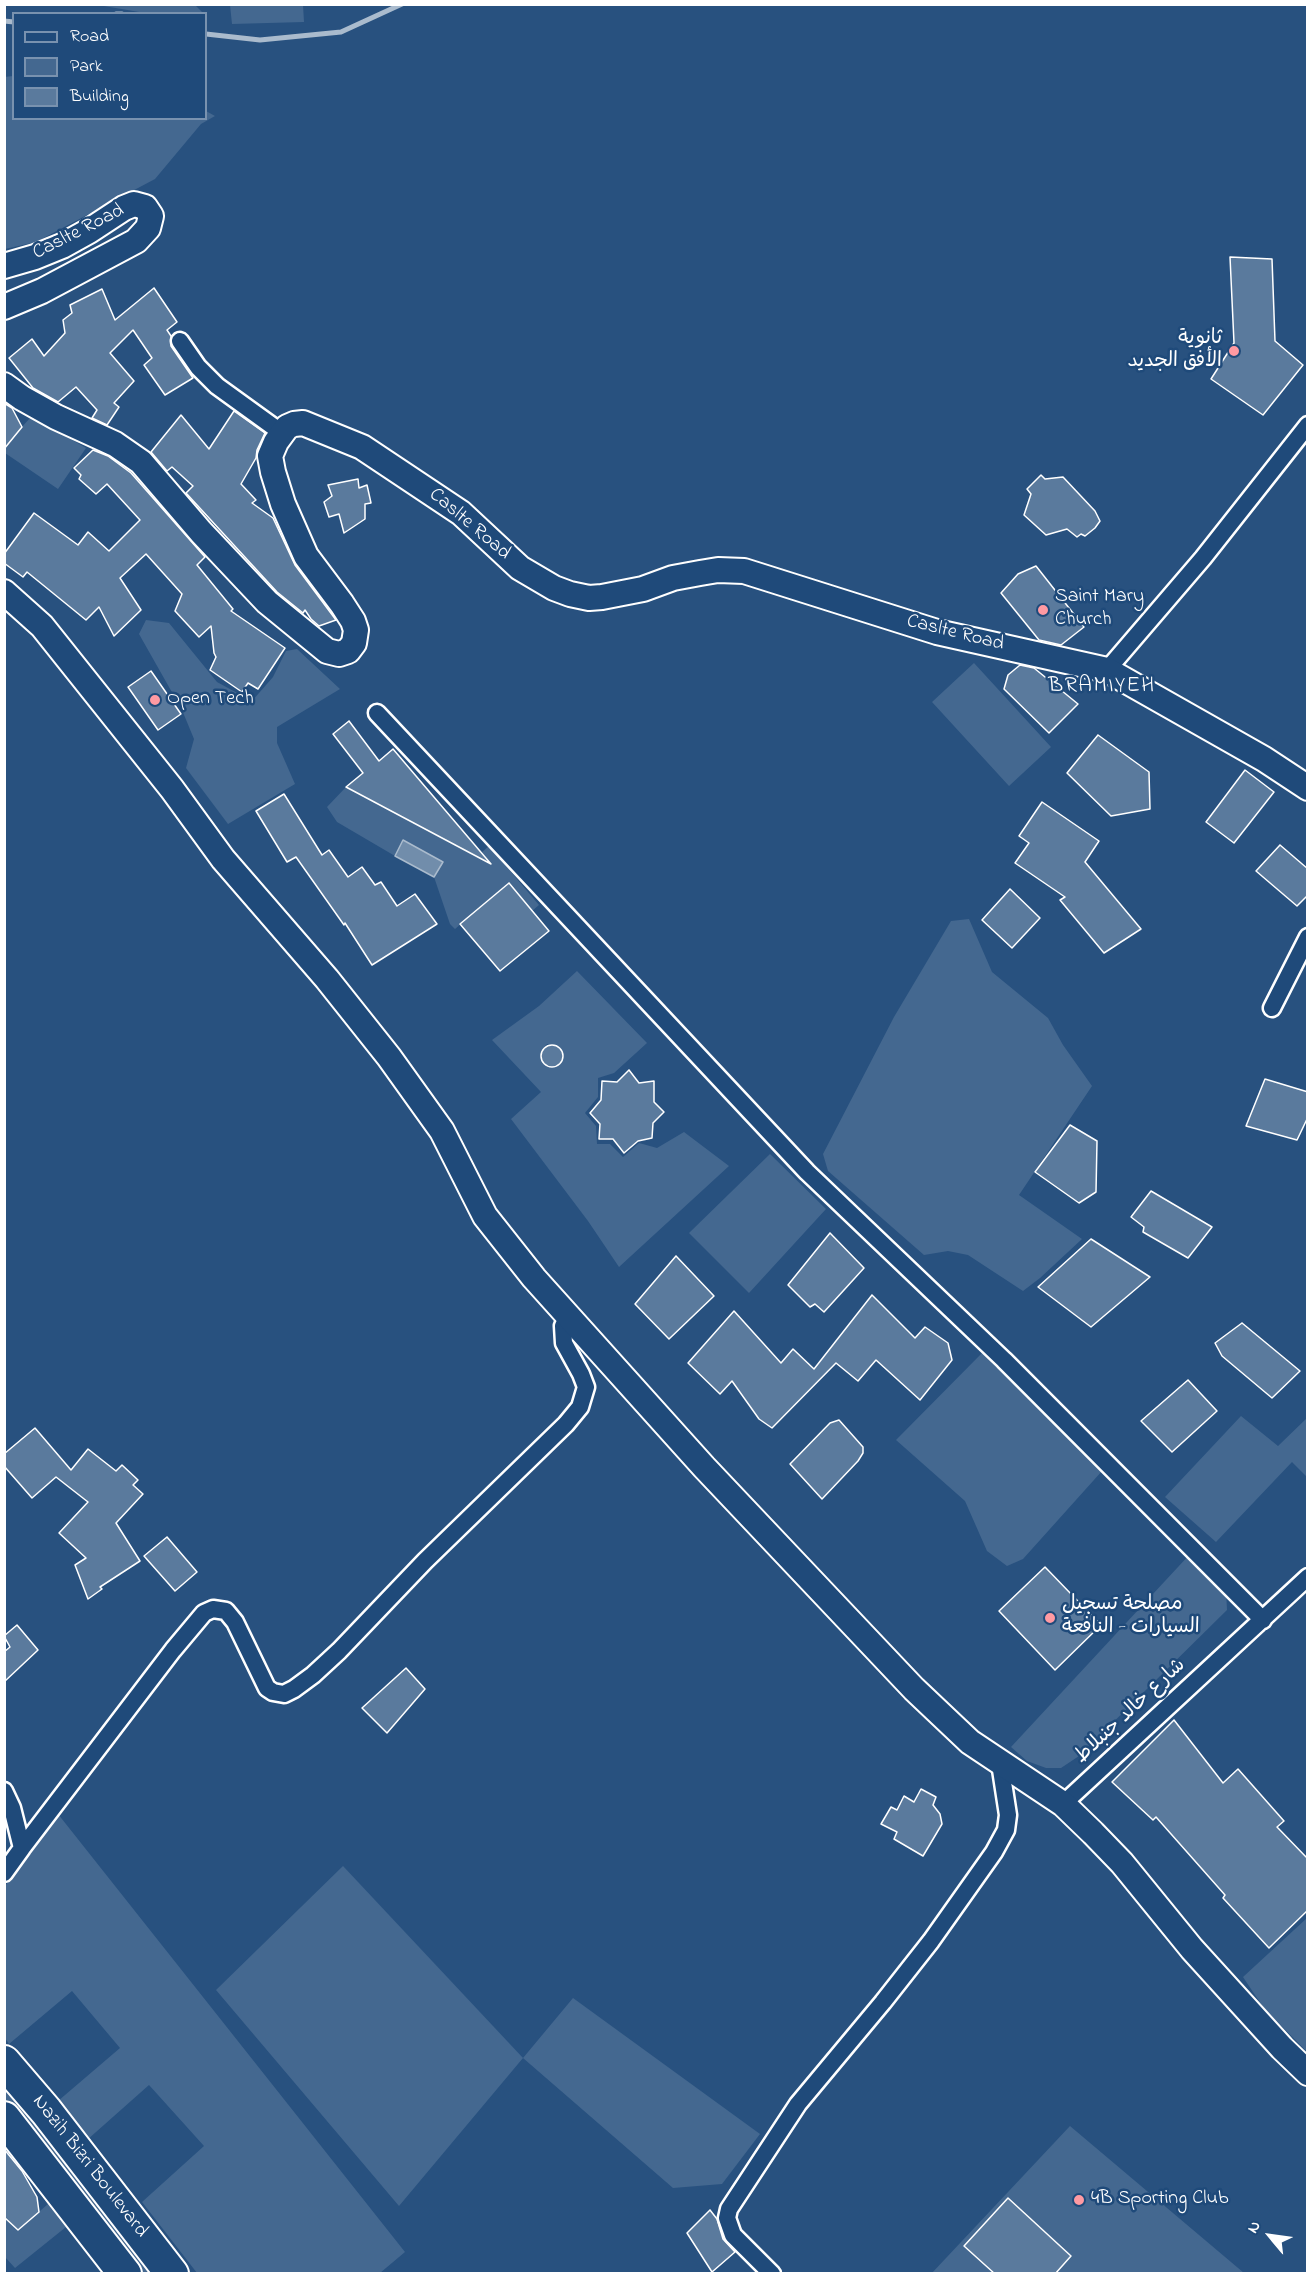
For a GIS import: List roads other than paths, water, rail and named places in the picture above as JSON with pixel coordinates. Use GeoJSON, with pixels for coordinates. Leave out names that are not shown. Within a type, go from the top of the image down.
{"type":"FeatureCollection","features":[{"type":"Feature","properties":{"kind":"highway","name":"Nazih Bizri Boulevard"},"geometry":{"type":"LineString","coordinates":[[4,2062],[46,2111],[172,2274]]}},
{"type":"Feature","properties":{"kind":"highway","name":"Nazih Bizri Boulevard"},"geometry":{"type":"LineString","coordinates":[[4,2118],[125,2274]]}},
{"type":"Feature","properties":{"kind":"street","name":"Caslte Road"},"geometry":{"type":"LineString","coordinates":[[4,266],[62,246],[134,204],[145,207],[151,216],[148,228],[136,241],[42,291],[4,308]]}},
{"type":"Feature","properties":{"kind":"street"},"geometry":{"type":"LineString","coordinates":[[4,385],[30,403],[115,444],[136,458],[267,602],[327,651],[343,653],[354,643],[356,630],[353,621],[306,556],[283,504],[273,472],[270,456],[282,434],[217,386],[198,367],[180,340]]}},
{"type":"Feature","properties":{"kind":"street","name":"Caslte Road"},"geometry":{"type":"LineString","coordinates":[[282,434],[287,427],[303,423],[362,447],[461,513],[520,568],[554,588],[570,594],[589,598],[602,597],[700,573],[718,570],[744,571],[937,632],[1107,670],[1245,748],[1308,788]]}},
{"type":"Feature","properties":{"kind":"street"},"geometry":{"type":"LineString","coordinates":[[1107,670],[1203,558],[1308,425]]}},
{"type":"Feature","properties":{"kind":"street"},"geometry":{"type":"LineString","coordinates":[[4,592],[42,626],[115,716],[234,873],[327,979],[389,1057],[442,1131],[485,1216],[513,1254],[704,1467],[914,1689],[969,1742],[1063,1804],[1122,1863],[1192,1949],[1282,2048],[1308,2073]]}},
{"type":"Feature","properties":{"kind":"street"},"geometry":{"type":"LineString","coordinates":[[377,713],[807,1172],[1004,1360],[1263,1620]]}},
{"type":"Feature","properties":{"kind":"street"},"geometry":{"type":"LineString","coordinates":[[1272,1008],[1308,937]]}},
{"type":"Feature","properties":{"kind":"street"},"geometry":{"type":"LineString","coordinates":[[4,1873],[204,1612],[213,1609],[226,1611],[235,1622],[261,1678],[267,1688],[273,1692],[284,1694],[294,1689],[313,1676],[339,1651],[425,1561],[566,1424],[580,1407],[586,1387],[564,1343],[563,1326],[568,1316]]}},
{"type":"Feature","properties":{"kind":"street","name":"شارع خالد جنبلاط"},"geometry":{"type":"LineString","coordinates":[[1063,1804],[1308,1577]]}},
{"type":"Feature","properties":{"kind":"street"},"geometry":{"type":"LineString","coordinates":[[772,2274],[733,2235],[728,2225],[729,2209],[798,2104],[931,1941],[994,1852],[1006,1830],[1008,1815],[1000,1763]]}},
{"type":"Feature","properties":{"kind":"street"},"geometry":{"type":"LineString","coordinates":[[4,1791],[12,1808],[22,1848]]}},
{"type":"Feature","properties":{"kind":"waterway"},"geometry":{"type":"LineString","coordinates":[[207,34],[260,40],[341,32],[402,4]]}},
{"type":"Feature","properties":{"kind":"waterway"},"geometry":{"type":"LineString","coordinates":[[4,21],[12,22]]}},
{"type":"Feature","properties":{"kind":"place","name":"ثانوية الأفق الجديد"},"geometry":{"type":"Point","coordinates":[1234,351]}},
{"type":"Feature","properties":{"kind":"place","name":"Saint Mary Church"},"geometry":{"type":"Point","coordinates":[1043,610]}},
{"type":"Feature","properties":{"kind":"place","name":"Open Tech"},"geometry":{"type":"Point","coordinates":[155,700]}},
{"type":"Feature","properties":{"kind":"place","name":"مصلحة تسجيل السيارات - النافعة"},"geometry":{"type":"Point","coordinates":[1050,1618]}},
{"type":"Feature","properties":{"kind":"place","name":"4B Sporting Club"},"geometry":{"type":"Point","coordinates":[1079,2200]}},
{"type":"Feature","properties":{"kind":"district","name":"BRAMIYEH"},"geometry":{"type":"Point","coordinates":[1102,687]}}]}
